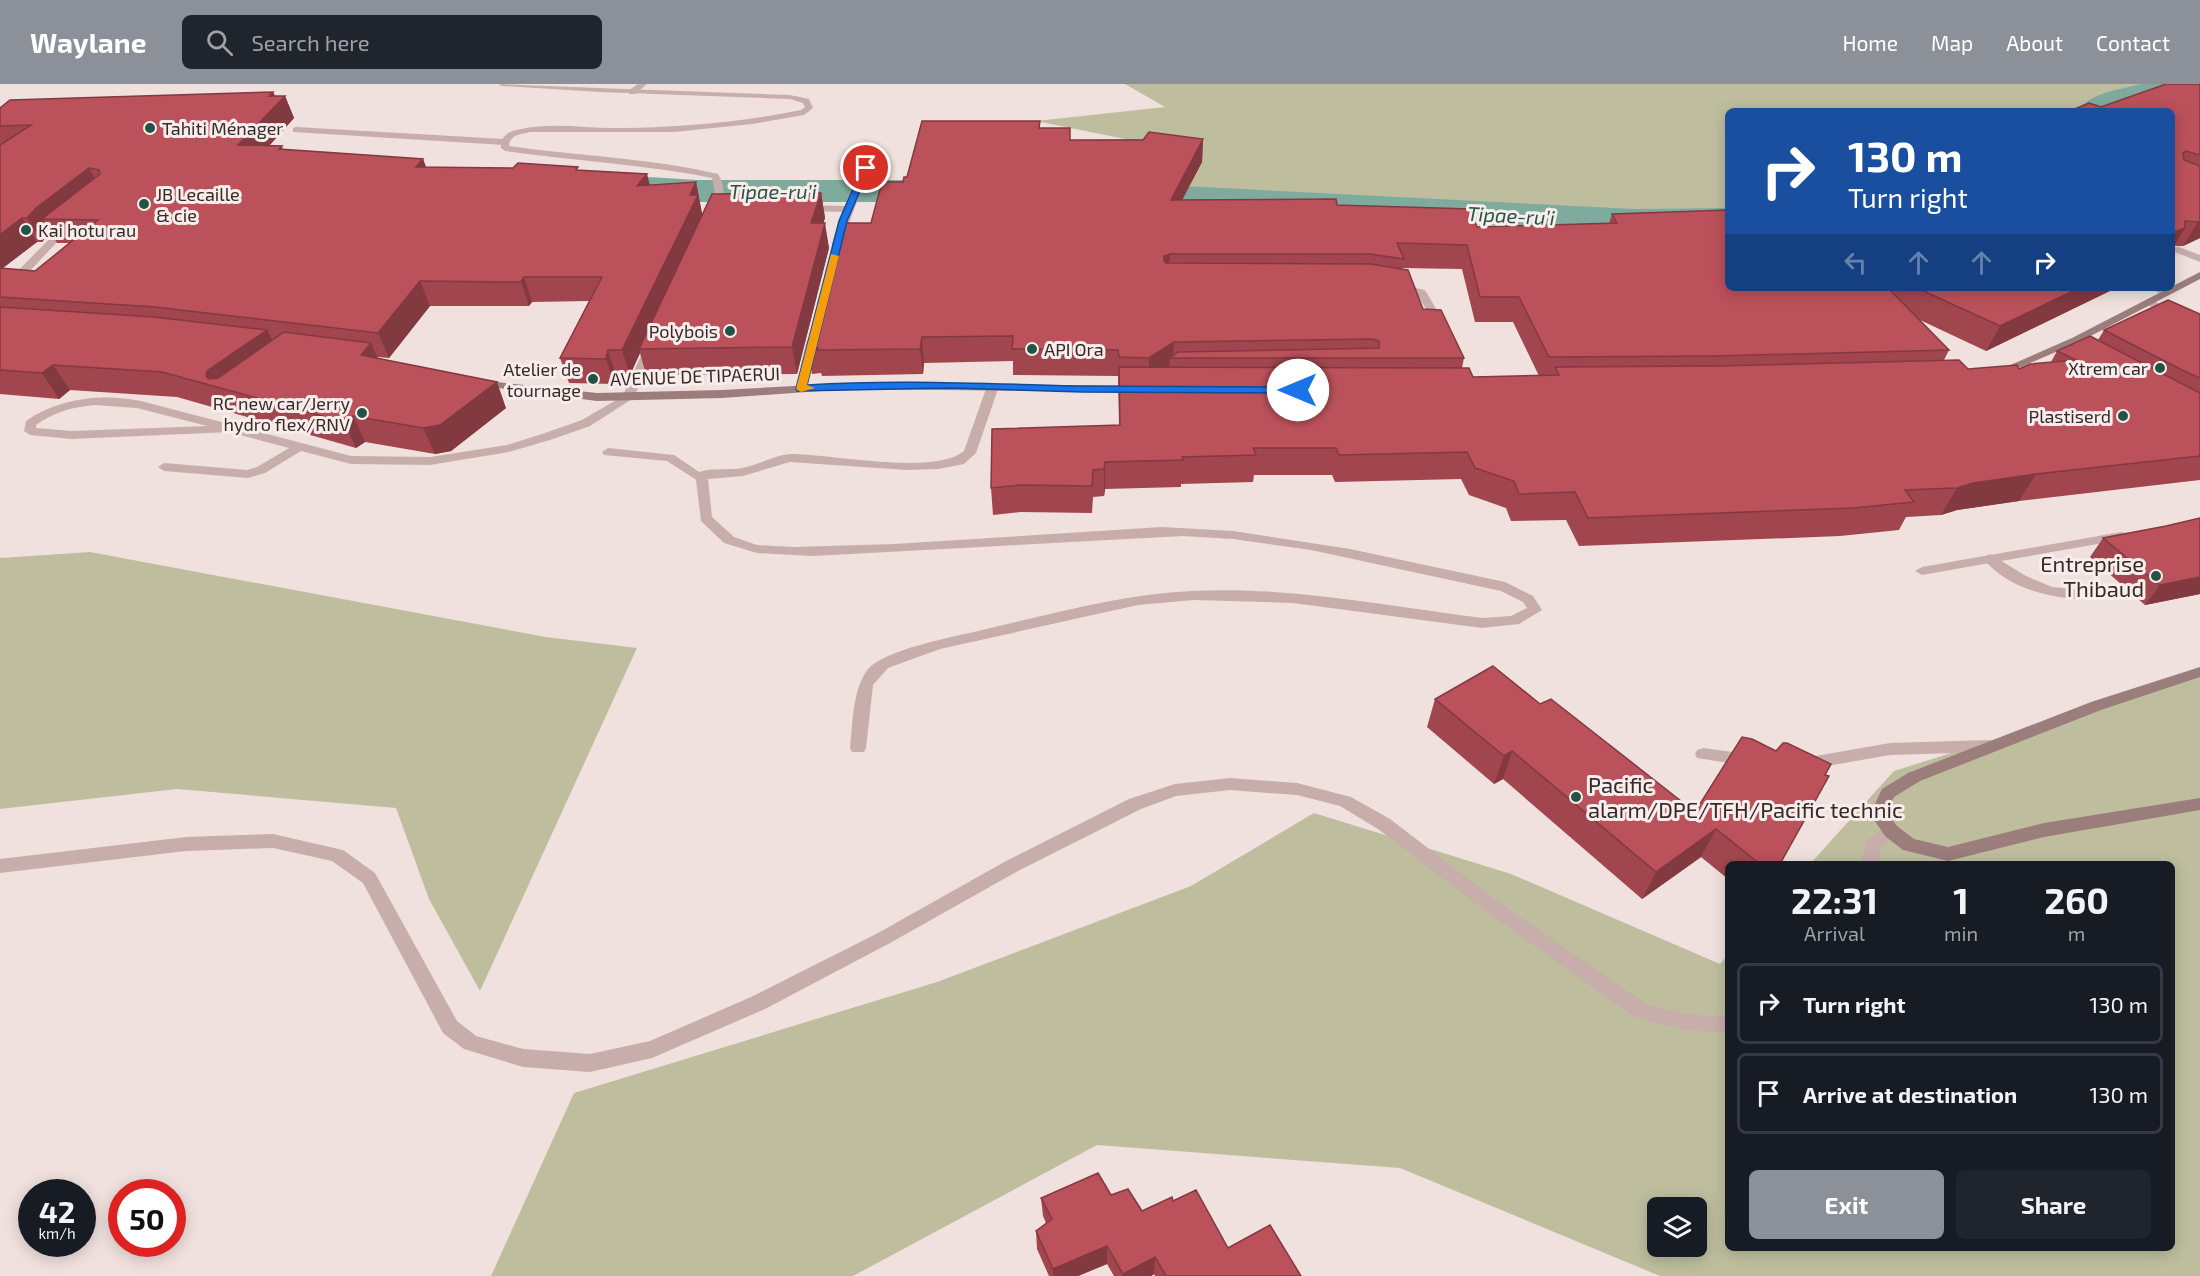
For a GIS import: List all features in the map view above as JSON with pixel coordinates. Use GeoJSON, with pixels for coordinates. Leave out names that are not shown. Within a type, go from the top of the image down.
{"type":"FeatureCollection","features":[{"type":"Feature","properties":{"kind":"main road"},"geometry":{"type":"LineString","coordinates":[[2175,284],[2200,275]]}},
{"type":"Feature","properties":{"kind":"main road"},"geometry":{"type":"LineString","coordinates":[[1986,376],[2062,348],[2106,322],[2148,302],[2158,291]]}},
{"type":"Feature","properties":{"kind":"main road"},"geometry":{"type":"LineString","coordinates":[[2062,348],[2078,357]]}},
{"type":"Feature","properties":{"kind":"main road","name":"AVENUE DE TIPAERUI"},"geometry":{"type":"LineString","coordinates":[[468,381],[558,394],[628,397],[877,385],[1150,389]]}},
{"type":"Feature","properties":{"kind":"main road"},"geometry":{"type":"LineString","coordinates":[[2200,672],[2096,706],[1914,777],[1888,793],[1878,814],[1891,831],[1909,845],[1948,854],[2044,830],[2200,804]]}},
{"type":"Feature","properties":{"kind":"street"},"geometry":{"type":"LineString","coordinates":[[502,84],[632,92],[790,97],[806,101],[809,108],[804,112],[719,126],[595,131],[523,131],[507,137],[504,142],[505,148],[573,158],[698,171],[715,176],[718,204]]}},
{"type":"Feature","properties":{"kind":"street"},"geometry":{"type":"LineString","coordinates":[[632,92],[643,84]]}},
{"type":"Feature","properties":{"kind":"street"},"geometry":{"type":"LineString","coordinates":[[296,130],[504,142]]}},
{"type":"Feature","properties":{"kind":"street"},"geometry":{"type":"LineString","coordinates":[[835,255],[843,221],[855,196],[871,148]]}},
{"type":"Feature","properties":{"kind":"street"},"geometry":{"type":"LineString","coordinates":[[792,207],[849,208]]}},
{"type":"Feature","properties":{"kind":"street"},"geometry":{"type":"LineString","coordinates":[[0,295],[32,264],[55,236],[81,215]]}},
{"type":"Feature","properties":{"kind":"street"},"geometry":{"type":"LineString","coordinates":[[2175,249],[2200,259]]}},
{"type":"Feature","properties":{"kind":"street"},"geometry":{"type":"LineString","coordinates":[[1383,285],[1421,292],[1448,338]]}},
{"type":"Feature","properties":{"kind":"street"},"geometry":{"type":"LineString","coordinates":[[2148,302],[2200,323]]}},
{"type":"Feature","properties":{"kind":"street"},"geometry":{"type":"LineString","coordinates":[[801,389],[815,333]]}},
{"type":"Feature","properties":{"kind":"street"},"geometry":{"type":"LineString","coordinates":[[225,429],[72,435],[30,431],[30,424],[58,407],[104,400],[137,404],[225,429],[351,460],[430,461],[509,448],[586,423],[628,397],[657,334]]}},
{"type":"Feature","properties":{"kind":"street"},"geometry":{"type":"LineString","coordinates":[[699,476],[743,472],[789,458],[907,466],[938,465],[960,461],[970,453],[993,386]]}},
{"type":"Feature","properties":{"kind":"street"},"geometry":{"type":"LineString","coordinates":[[164,467],[248,474],[267,467],[299,447]]}},
{"type":"Feature","properties":{"kind":"street"},"geometry":{"type":"LineString","coordinates":[[608,452],[670,458],[702,478],[706,518],[730,541],[747,548],[793,551],[897,548],[1032,538],[1190,532],[1241,535],[1301,543],[1505,587],[1528,599],[1535,610],[1514,621],[1482,623],[1293,598],[1194,595],[1138,600],[937,645],[884,664],[874,672],[866,684],[858,748]]}},
{"type":"Feature","properties":{"kind":"street"},"geometry":{"type":"LineString","coordinates":[[1922,571],[2136,533]]}},
{"type":"Feature","properties":{"kind":"street"},"geometry":{"type":"LineString","coordinates":[[1990,558],[2022,582],[2044,590],[2070,596],[2120,592]]}},
{"type":"Feature","properties":{"kind":"street"},"geometry":{"type":"LineString","coordinates":[[1786,764],[1804,764],[1890,749],[1989,746]]}},
{"type":"Feature","properties":{"kind":"street"},"geometry":{"type":"LineString","coordinates":[[1703,754],[1768,763]]}},
{"type":"Feature","properties":{"kind":"street"},"geometry":{"type":"LineString","coordinates":[[0,866],[186,844],[273,841],[337,855],[369,878],[450,1027],[471,1043],[523,1058],[590,1063],[652,1050],[758,1003],[884,938],[1012,866],[1135,804],[1175,790],[1230,783],[1267,785],[1297,789],[1345,801],[1384,824],[1486,902],[1641,1011],[1686,1022],[1725,1024]]}},
{"type":"Feature","properties":{"kind":"street"},"geometry":{"type":"LineString","coordinates":[[1870,861],[1873,844],[1891,831]]}},
{"type":"Feature","properties":{"kind":"green space"},"geometry":{"type":"Polygon","coordinates":[[[1125,84],[2147,84],[2119,89],[2082,108],[1725,108],[1725,222],[1579,225],[1463,217],[1191,212],[1189,152],[1036,121],[1165,107],[1125,84]]]}},
{"type":"Feature","properties":{"kind":"green space"},"geometry":{"type":"Polygon","coordinates":[[[90,552],[546,637],[637,648],[480,991],[429,899],[396,808],[177,789],[0,809],[0,558],[90,552]]]}},
{"type":"Feature","properties":{"kind":"green space"},"geometry":{"type":"Polygon","coordinates":[[[2200,675],[2200,1276],[1660,1276],[1400,1168],[1097,1145],[853,1276],[491,1276],[574,1093],[937,982],[1191,886],[1314,813],[1511,874],[1720,964],[1725,958],[1725,1251],[2175,1251],[2175,861],[1813,861],[1894,771],[2200,675]]]}},
{"type":"Feature","properties":{"kind":"building"},"geometry":{"type":"Polygon","coordinates":[[[2166,84],[2200,84],[2200,155],[2186,151],[2183,153],[2184,160],[2200,166],[2200,221],[2185,221],[2185,228],[2175,232],[2175,108],[2077,108],[2089,103],[2101,107],[2166,84]]]}},
{"type":"Feature","properties":{"kind":"building"},"geometry":{"type":"Polygon","coordinates":[[[273,92],[269,96],[285,96],[238,145],[282,146],[279,149],[423,159],[416,167],[513,168],[518,163],[578,167],[576,170],[647,174],[637,186],[696,182],[690,195],[698,195],[622,350],[608,350],[606,359],[560,358],[602,277],[524,277],[521,282],[420,281],[378,333],[155,307],[0,297],[0,268],[35,271],[98,220],[42,219],[100,174],[99,170],[89,168],[36,208],[27,218],[22,218],[0,235],[0,145],[31,125],[0,126],[0,108],[10,100],[273,92]]]}},
{"type":"Feature","properties":{"kind":"building"},"geometry":{"type":"Polygon","coordinates":[[[922,121],[1040,121],[1039,128],[1070,128],[1070,140],[1143,140],[1149,132],[1203,139],[1171,200],[1336,199],[1337,205],[1471,209],[1477,227],[1617,223],[1612,214],[1725,210],[1725,291],[1891,291],[1949,350],[1715,356],[1549,357],[1519,297],[1480,297],[1467,245],[1397,243],[1404,259],[1370,254],[1170,254],[1164,256],[1164,261],[1166,263],[1370,264],[1408,270],[1423,309],[1441,310],[1464,358],[1170,358],[1178,352],[1379,348],[1379,341],[1373,339],[1174,342],[1149,358],[1119,357],[1118,350],[1012,349],[1013,336],[922,337],[920,349],[817,350],[818,348],[807,348],[840,223],[871,223],[882,182],[903,182],[904,177],[907,177],[922,121]]]}},
{"type":"Feature","properties":{"kind":"building","name":"Polybois"},"geometry":{"type":"Polygon","coordinates":[[[821,193],[811,223],[825,223],[792,347],[639,349],[712,194],[821,193]]]}},
{"type":"Feature","properties":{"kind":"building"},"geometry":{"type":"Polygon","coordinates":[[[1924,291],[2073,291],[2000,326],[1924,291]]]}},
{"type":"Feature","properties":{"kind":"building"},"geometry":{"type":"Polygon","coordinates":[[[2168,300],[2200,314],[2200,378],[2104,330],[2168,300]]]}},
{"type":"Feature","properties":{"kind":"building"},"geometry":{"type":"Polygon","coordinates":[[[0,307],[154,317],[267,330],[207,371],[206,376],[209,379],[218,378],[284,332],[371,343],[361,355],[497,382],[440,425],[423,428],[353,416],[344,422],[162,372],[53,365],[42,373],[0,370],[0,307]]]}},
{"type":"Feature","properties":{"kind":"building"},"geometry":{"type":"Polygon","coordinates":[[[2090,336],[2200,393],[2200,456],[2036,474],[1973,483],[1957,488],[1905,490],[1914,502],[1854,508],[1588,518],[1575,492],[1519,494],[1514,481],[1475,468],[1467,452],[1339,455],[1336,448],[1253,448],[1256,455],[1105,462],[1104,469],[1093,470],[1092,486],[1020,485],[991,488],[992,429],[1120,425],[1119,367],[1469,368],[1473,377],[1559,375],[1555,367],[1959,360],[1968,369],[2017,365],[2019,369],[2030,364],[2076,360],[2057,351],[2090,336]]]}},
{"type":"Feature","properties":{"kind":"building"},"geometry":{"type":"Polygon","coordinates":[[[2200,518],[2200,577],[2160,585],[2103,538],[2166,526],[2200,518]]]}},
{"type":"Feature","properties":{"kind":"building"},"geometry":{"type":"Polygon","coordinates":[[[1493,666],[1540,704],[1551,699],[1695,812],[1742,737],[1752,739],[1776,751],[1783,743],[1787,743],[1831,764],[1825,775],[1829,776],[1782,861],[1756,861],[1716,829],[1656,872],[1512,751],[1504,756],[1435,699],[1493,666]]]}},
{"type":"Feature","properties":{"kind":"building"},"geometry":{"type":"Polygon","coordinates":[[[1098,1173],[1111,1195],[1128,1189],[1142,1211],[1172,1197],[1173,1201],[1196,1190],[1228,1248],[1270,1225],[1301,1276],[1166,1276],[1155,1257],[1123,1274],[1107,1246],[1053,1269],[1036,1231],[1052,1219],[1041,1198],[1098,1173]]]}},
{"type":"Feature","properties":{"kind":"waterway","name":"Tipae-ru’i"},"geometry":{"type":"LineString","coordinates":[[2101,108],[2127,97],[2194,84]]}},
{"type":"Feature","properties":{"kind":"waterway","name":"Tipae-ru’i"},"geometry":{"type":"LineString","coordinates":[[616,186],[697,191],[961,191]]}},
{"type":"Feature","properties":{"kind":"waterway","name":"Tipae-ru’i"},"geometry":{"type":"LineString","coordinates":[[1102,193],[1635,221],[1725,220]]}},
{"type":"Feature","properties":{"kind":"slow traffic"},"geometry":{"type":"LineString","coordinates":[[809,388],[801,389],[834,256]]}},
{"type":"Feature","properties":{"kind":"place","name":"Tahiti Ménager"},"geometry":{"type":"Point","coordinates":[150,128]}},
{"type":"Feature","properties":{"kind":"place","name":"JB Lecaille & cie"},"geometry":{"type":"Point","coordinates":[144,204]}},
{"type":"Feature","properties":{"kind":"place","name":"Kai hotu rau"},"geometry":{"type":"Point","coordinates":[26,230]}},
{"type":"Feature","properties":{"kind":"place","name":"Polybois"},"geometry":{"type":"Point","coordinates":[730,331]}},
{"type":"Feature","properties":{"kind":"place","name":"API Ora"},"geometry":{"type":"Point","coordinates":[1032,349]}},
{"type":"Feature","properties":{"kind":"place","name":"Xtrem car"},"geometry":{"type":"Point","coordinates":[2160,368]}},
{"type":"Feature","properties":{"kind":"place","name":"Atelier de tournage"},"geometry":{"type":"Point","coordinates":[593,379]}},
{"type":"Feature","properties":{"kind":"place","name":"RC new car/Jerry hydro flex/RNV"},"geometry":{"type":"Point","coordinates":[362,413]}},
{"type":"Feature","properties":{"kind":"place","name":"Plastiserd"},"geometry":{"type":"Point","coordinates":[2123,416]}},
{"type":"Feature","properties":{"kind":"place","name":"Entreprise Thibaud"},"geometry":{"type":"Point","coordinates":[2156,576]}},
{"type":"Feature","properties":{"kind":"place","name":"Pacific alarm/DPE/TFH/Pacific technic"},"geometry":{"type":"Point","coordinates":[1576,797]}},
{"type":"Feature","properties":{"kind":"route"},"geometry":{"type":"LineString","coordinates":[[866,168],[843,221],[801,389],[949,385],[1082,389],[1298,390]]}}]}
